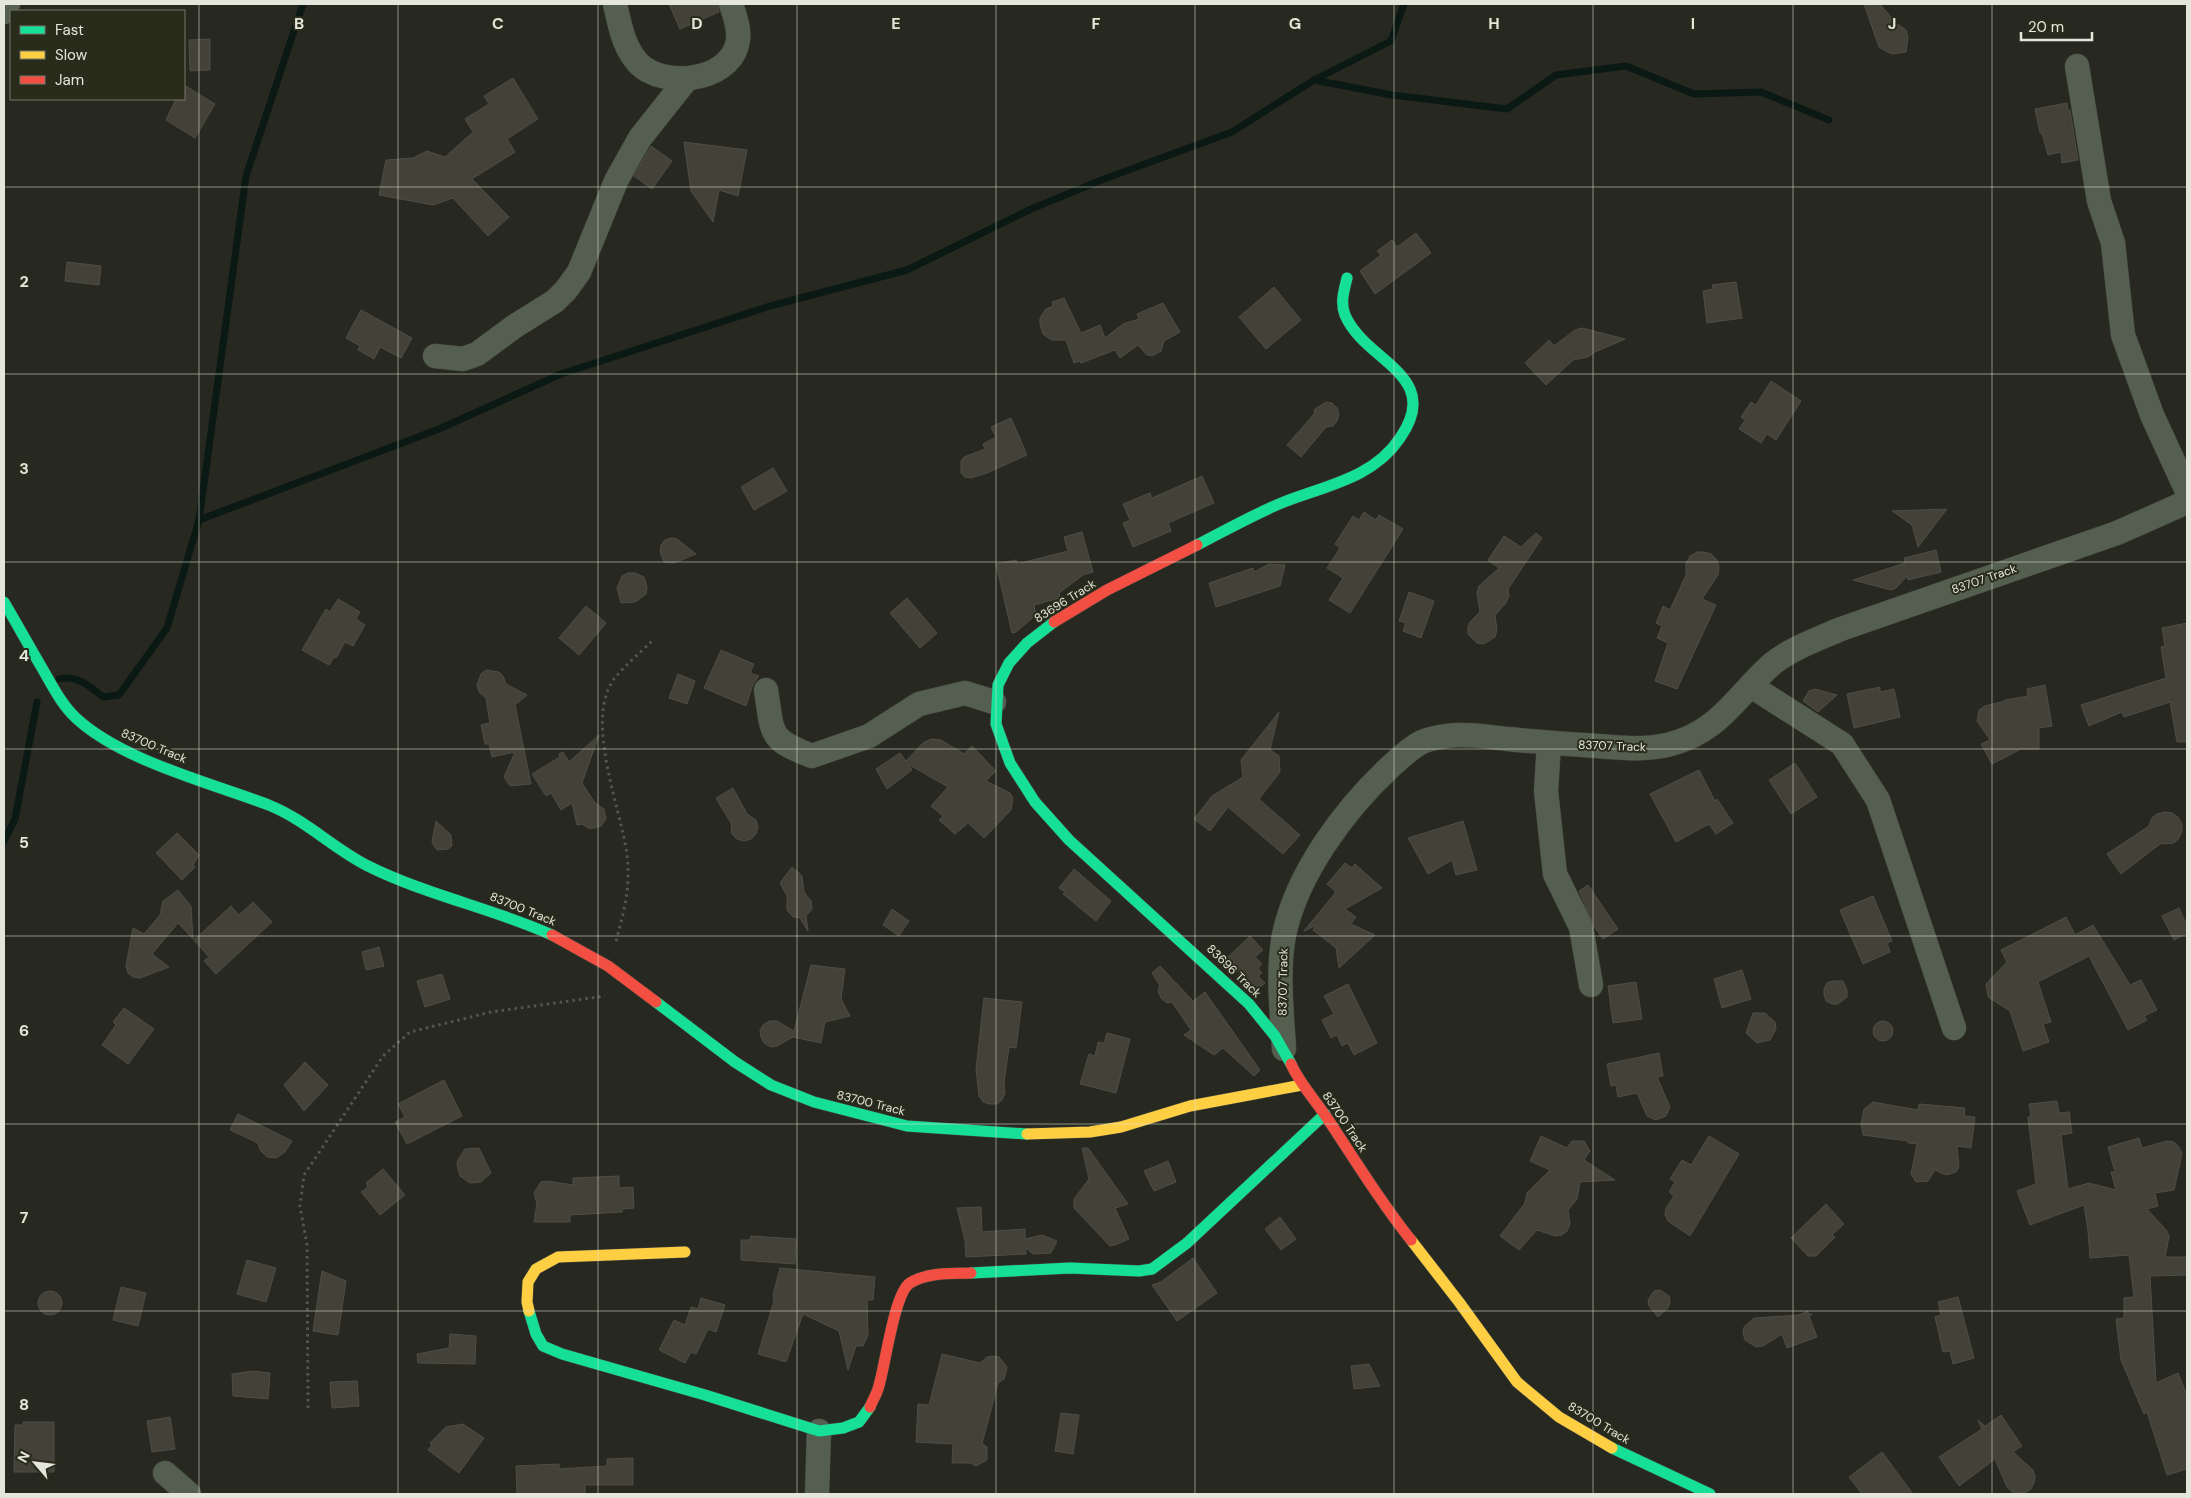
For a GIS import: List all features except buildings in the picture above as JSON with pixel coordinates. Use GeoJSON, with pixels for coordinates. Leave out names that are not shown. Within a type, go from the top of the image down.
{"type":"FeatureCollection","features":[{"type":"Feature","properties":{"kind":"street"},"geometry":{"type":"LineString","coordinates":[[4,12],[8,4]]}},
{"type":"Feature","properties":{"kind":"street"},"geometry":{"type":"LineString","coordinates":[[615,4],[625,44],[640,64],[662,76],[686,80],[704,75],[723,66],[733,55],[737,44],[738,29],[731,4]]}},
{"type":"Feature","properties":{"kind":"street"},"geometry":{"type":"LineString","coordinates":[[2077,66],[2099,201],[2113,243],[2123,335],[2152,415],[2187,491]]}},
{"type":"Feature","properties":{"kind":"street"},"geometry":{"type":"LineString","coordinates":[[435,356],[463,358],[477,354],[515,326],[555,301],[566,290],[579,272],[616,181],[640,138],[686,80]]}},
{"type":"Feature","properties":{"kind":"street","name":"83696 Track"},"geometry":{"type":"LineString","coordinates":[[1302,1085],[1284,1049],[1246,1002],[1184,942],[1108,877],[1048,820],[1020,782],[1004,748],[995,723],[994,702],[1000,679],[1010,662],[1045,628],[1084,602],[1280,504],[1363,472],[1385,458],[1396,445],[1409,425],[1413,414],[1414,402],[1410,389],[1403,378],[1370,346],[1348,320],[1342,307],[1341,295],[1347,278]]}},
{"type":"Feature","properties":{"kind":"street","name":"83707 Track"},"geometry":{"type":"LineString","coordinates":[[1284,1049],[1281,969],[1284,935],[1306,876],[1335,830],[1376,780],[1406,753],[1423,742],[1446,736],[1482,736],[1548,743],[1639,749],[1668,745],[1698,734],[1725,715],[1774,663],[1802,646],[1841,629],[2117,533],[2187,502]]}},
{"type":"Feature","properties":{"kind":"street","name":"83700 Track"},"geometry":{"type":"LineString","coordinates":[[4,602],[57,694],[75,717],[115,745],[144,759],[273,807],[298,820],[366,865],[400,880],[516,919],[564,941],[608,966],[735,1062],[771,1085],[814,1102],[907,1126],[1015,1134],[1090,1132],[1121,1127],[1190,1106],[1302,1085],[1325,1114],[1374,1191],[1517,1381],[1550,1410],[1592,1437],[1633,1459],[1710,1494]]}},
{"type":"Feature","properties":{"kind":"street"},"geometry":{"type":"LineString","coordinates":[[1751,686],[1842,744],[1878,800],[1954,1028]]}},
{"type":"Feature","properties":{"kind":"street"},"geometry":{"type":"LineString","coordinates":[[766,690],[772,732],[787,746],[812,756],[869,736],[919,704],[965,693],[994,702]]}},
{"type":"Feature","properties":{"kind":"street"},"geometry":{"type":"LineString","coordinates":[[1548,743],[1546,791],[1555,874],[1581,927],[1591,985]]}},
{"type":"Feature","properties":{"kind":"street"},"geometry":{"type":"LineString","coordinates":[[685,1252],[558,1257],[536,1270],[528,1282],[527,1302],[536,1334],[543,1346],[562,1354],[705,1395],[819,1431],[843,1428],[859,1422],[867,1413],[878,1389],[898,1305],[905,1287],[911,1282],[926,1276],[981,1272],[1070,1268],[1139,1271],[1152,1269],[1187,1243],[1325,1114]]}},
{"type":"Feature","properties":{"kind":"street"},"geometry":{"type":"LineString","coordinates":[[817,1494],[819,1431]]}},
{"type":"Feature","properties":{"kind":"street"},"geometry":{"type":"LineString","coordinates":[[165,1473],[188,1494]]}},
{"type":"Feature","properties":{"kind":"path"},"geometry":{"type":"LineString","coordinates":[[608,966],[627,902],[627,856],[602,740],[604,705],[614,680],[652,641]]}},
{"type":"Feature","properties":{"kind":"path"},"geometry":{"type":"LineString","coordinates":[[308,1408],[307,1245],[300,1206],[304,1175],[383,1056],[410,1032],[490,1012],[643,991]]}},
{"type":"Feature","properties":{"kind":"waterway"},"geometry":{"type":"LineString","coordinates":[[59,679],[71,678],[77,680],[103,697],[119,695],[167,628],[199,520],[246,176],[303,4]]}},
{"type":"Feature","properties":{"kind":"waterway"},"geometry":{"type":"LineString","coordinates":[[199,520],[439,429],[561,374],[770,306],[907,270],[1031,209],[1104,179],[1232,132],[1314,80],[1391,41],[1404,4]]}},
{"type":"Feature","properties":{"kind":"waterway"},"geometry":{"type":"LineString","coordinates":[[1314,80],[1392,95],[1507,109],[1556,75],[1626,66],[1694,94],[1761,92],[1829,120]]}},
{"type":"Feature","properties":{"kind":"waterway"},"geometry":{"type":"LineString","coordinates":[[4,841],[15,819],[37,702]]}},
{"type":"Feature","properties":{"kind":"traffic: fast"},"geometry":{"type":"LineString","coordinates":[[1197,545],[1279,504],[1361,473],[1389,452],[1400,438],[1411,417],[1413,399],[1407,384],[1355,331],[1345,315],[1343,301],[1347,278]]}},
{"type":"Feature","properties":{"kind":"traffic: fast"},"geometry":{"type":"LineString","coordinates":[[4,602],[61,701],[76,718],[95,733],[118,747],[169,770],[284,812],[344,852],[390,876],[529,925],[552,935]]}},
{"type":"Feature","properties":{"kind":"traffic: fast"},"geometry":{"type":"LineString","coordinates":[[1054,622],[1027,643],[1009,663],[998,685],[996,724],[1010,763],[1035,802],[1069,840],[1249,1004],[1275,1036],[1291,1064]]}},
{"type":"Feature","properties":{"kind":"traffic: fast"},"geometry":{"type":"LineString","coordinates":[[656,1002],[735,1062],[771,1085],[814,1102],[907,1126],[1027,1134]]}},
{"type":"Feature","properties":{"kind":"traffic: fast"},"geometry":{"type":"LineString","coordinates":[[971,1273],[1070,1268],[1139,1271],[1152,1269],[1187,1243],[1325,1114]]}},
{"type":"Feature","properties":{"kind":"traffic: fast"},"geometry":{"type":"LineString","coordinates":[[529,1311],[536,1334],[543,1346],[562,1354],[705,1395],[819,1431],[843,1428],[859,1422],[870,1407]]}},
{"type":"Feature","properties":{"kind":"traffic: fast"},"geometry":{"type":"LineString","coordinates":[[1612,1448],[1710,1494]]}},
{"type":"Feature","properties":{"kind":"traffic: slow"},"geometry":{"type":"LineString","coordinates":[[1027,1134],[1090,1132],[1121,1127],[1190,1106],[1302,1085]]}},
{"type":"Feature","properties":{"kind":"traffic: slow"},"geometry":{"type":"LineString","coordinates":[[1411,1240],[1517,1382],[1559,1417],[1612,1448]]}},
{"type":"Feature","properties":{"kind":"traffic: slow"},"geometry":{"type":"LineString","coordinates":[[529,1311],[527,1302],[528,1282],[536,1269],[558,1257],[685,1252]]}},
{"type":"Feature","properties":{"kind":"traffic: jam"},"geometry":{"type":"LineString","coordinates":[[1054,622],[1107,590],[1197,545]]}},
{"type":"Feature","properties":{"kind":"traffic: jam"},"geometry":{"type":"LineString","coordinates":[[552,935],[608,966],[656,1002]]}},
{"type":"Feature","properties":{"kind":"traffic: jam"},"geometry":{"type":"LineString","coordinates":[[1291,1064],[1379,1197],[1411,1240]]}},
{"type":"Feature","properties":{"kind":"traffic: jam"},"geometry":{"type":"LineString","coordinates":[[870,1407],[881,1379],[895,1315],[904,1290],[910,1283],[924,1277],[940,1274],[971,1273]]}}]}
